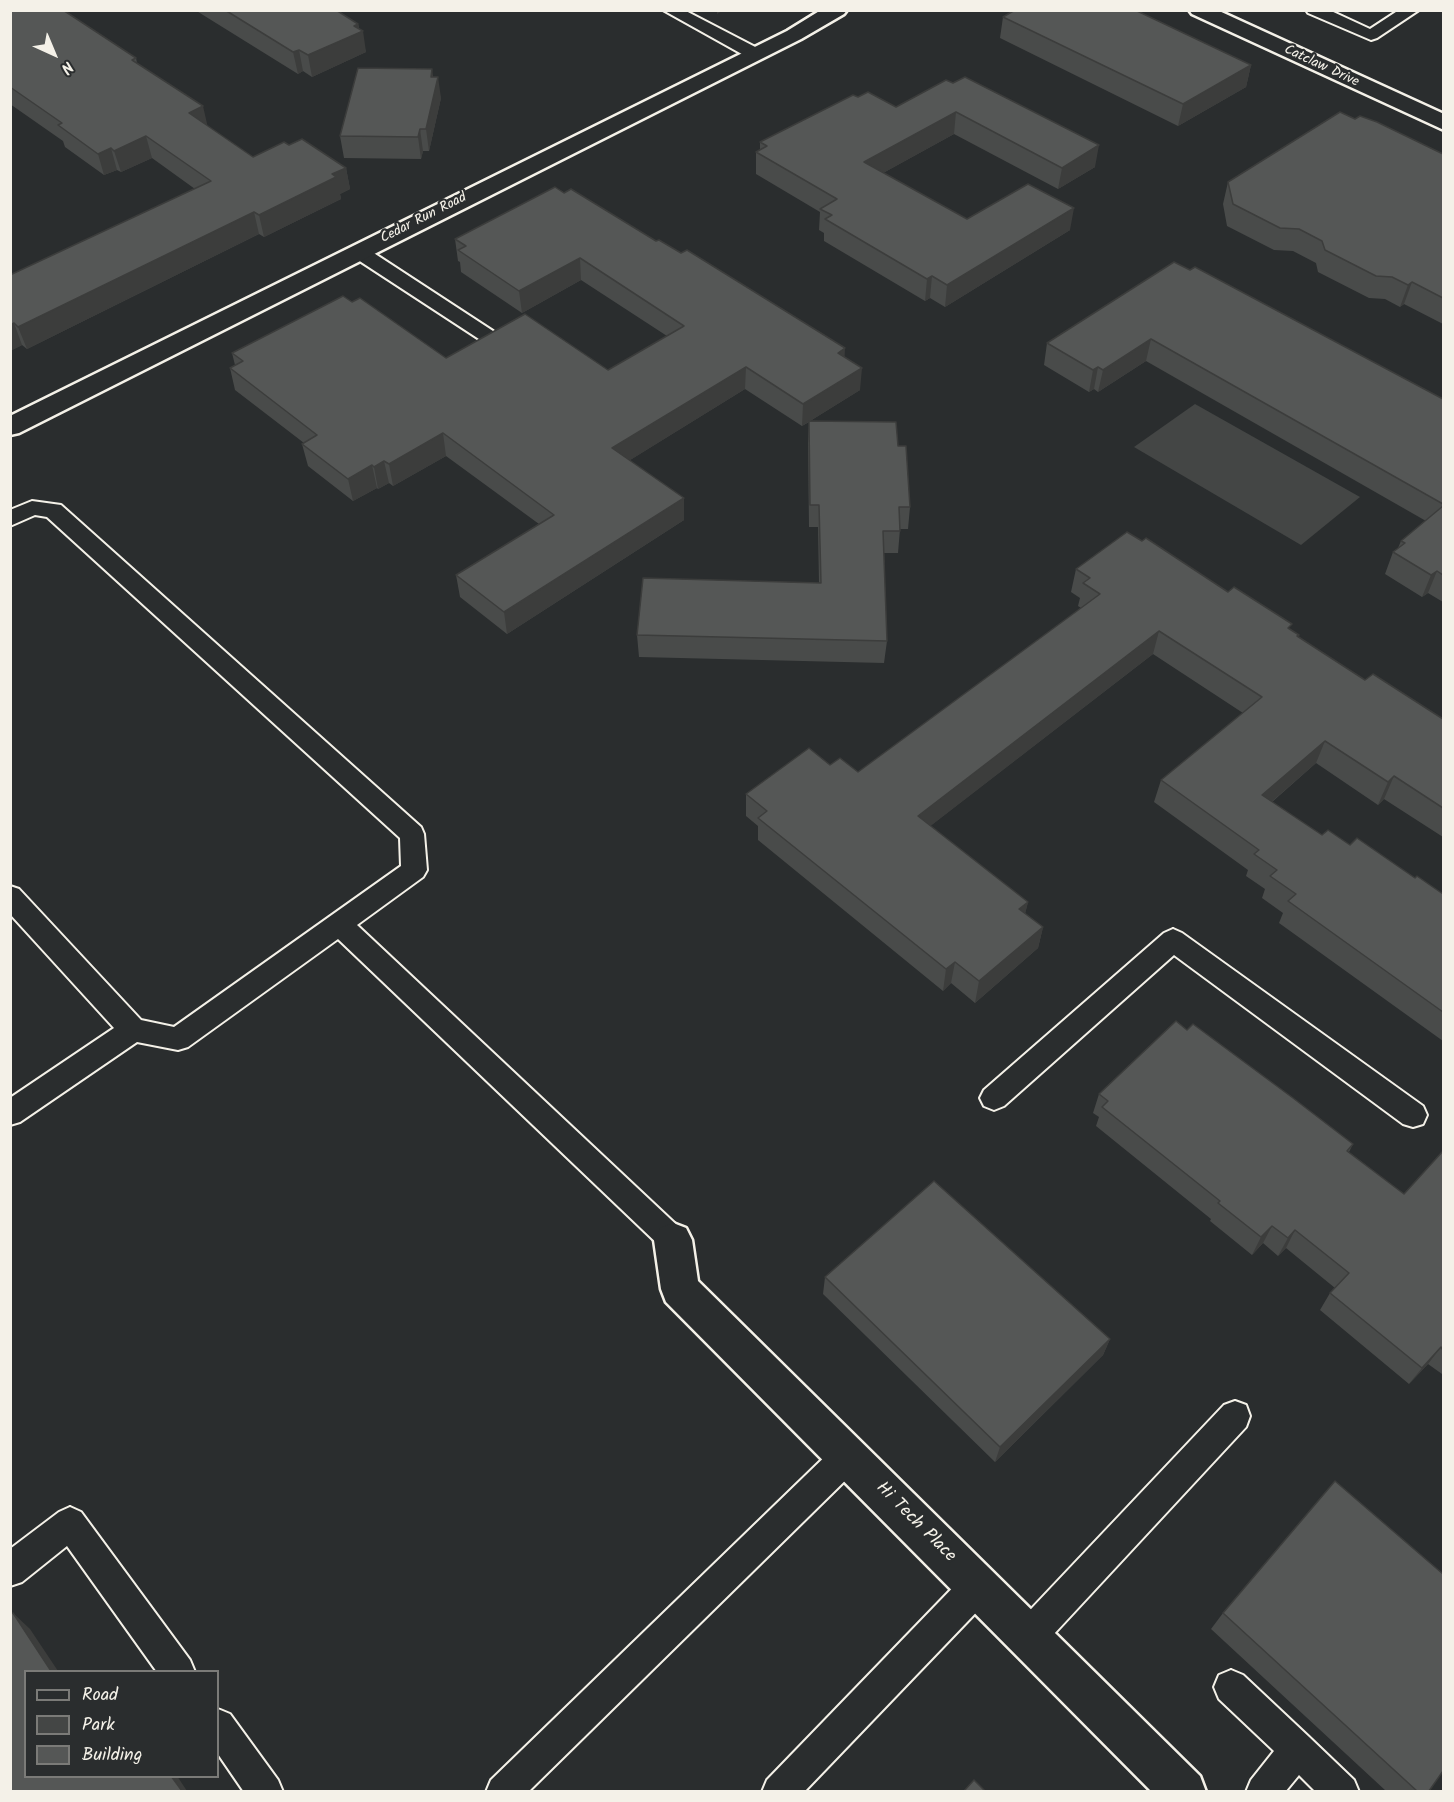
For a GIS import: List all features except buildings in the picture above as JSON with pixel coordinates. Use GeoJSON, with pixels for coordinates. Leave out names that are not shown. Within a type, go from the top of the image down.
{"type":"FeatureCollection","features":[{"type":"Feature","properties":{"kind":"street","name":"Cedar Run Road"},"geometry":{"type":"LineString","coordinates":[[10,427],[755,54],[837,10]]}},
{"type":"Feature","properties":{"kind":"street","name":"Catclaw Drive"},"geometry":{"type":"LineString","coordinates":[[1199,10],[1443,123]]}},
{"type":"Feature","properties":{"kind":"street","name":"Hi Tech Place"},"geometry":{"type":"LineString","coordinates":[[673,1240],[680,1289],[1184,1791]]}},
{"type":"Feature","properties":{"kind":"lane"},"geometry":{"type":"LineString","coordinates":[[671,10],[755,54]]}},
{"type":"Feature","properties":{"kind":"lane"},"geometry":{"type":"LineString","coordinates":[[1314,10],[1371,35],[1406,11]]}},
{"type":"Feature","properties":{"kind":"lane"},"geometry":{"type":"LineString","coordinates":[[359,252],[486,335]]}},
{"type":"Feature","properties":{"kind":"lane"},"geometry":{"type":"LineString","coordinates":[[10,519],[32,508],[53,510],[412,834],[414,870],[178,1039],[134,1030],[10,896]]}},
{"type":"Feature","properties":{"kind":"lane"},"geometry":{"type":"LineString","coordinates":[[340,925],[673,1240]]}},
{"type":"Feature","properties":{"kind":"lane"},"geometry":{"type":"LineString","coordinates":[[994,1098],[1173,940],[1413,1115]]}},
{"type":"Feature","properties":{"kind":"lane"},"geometry":{"type":"LineString","coordinates":[[10,1113],[134,1030]]}},
{"type":"Feature","properties":{"kind":"lane"},"geometry":{"type":"LineString","coordinates":[[1028,1636],[1235,1416]]}},
{"type":"Feature","properties":{"kind":"lane"},"geometry":{"type":"LineString","coordinates":[[503,1791],[848,1455]]}},
{"type":"Feature","properties":{"kind":"lane"},"geometry":{"type":"LineString","coordinates":[[10,1570],[70,1523],[177,1670]]}},
{"type":"Feature","properties":{"kind":"lane"},"geometry":{"type":"LineString","coordinates":[[779,1791],[978,1586]]}},
{"type":"Feature","properties":{"kind":"lane"},"geometry":{"type":"LineString","coordinates":[[1231,1687],[1342,1791]]}},
{"type":"Feature","properties":{"kind":"lane"},"geometry":{"type":"LineString","coordinates":[[219,1726],[266,1791]]}},
{"type":"Feature","properties":{"kind":"lane"},"geometry":{"type":"LineString","coordinates":[[1263,1791],[1297,1749]]}},
{"type":"Feature","properties":{"kind":"green space"},"geometry":{"type":"Polygon","coordinates":[[[1195,404],[1360,497],[1301,545],[1134,447],[1195,404]]]}}]}
